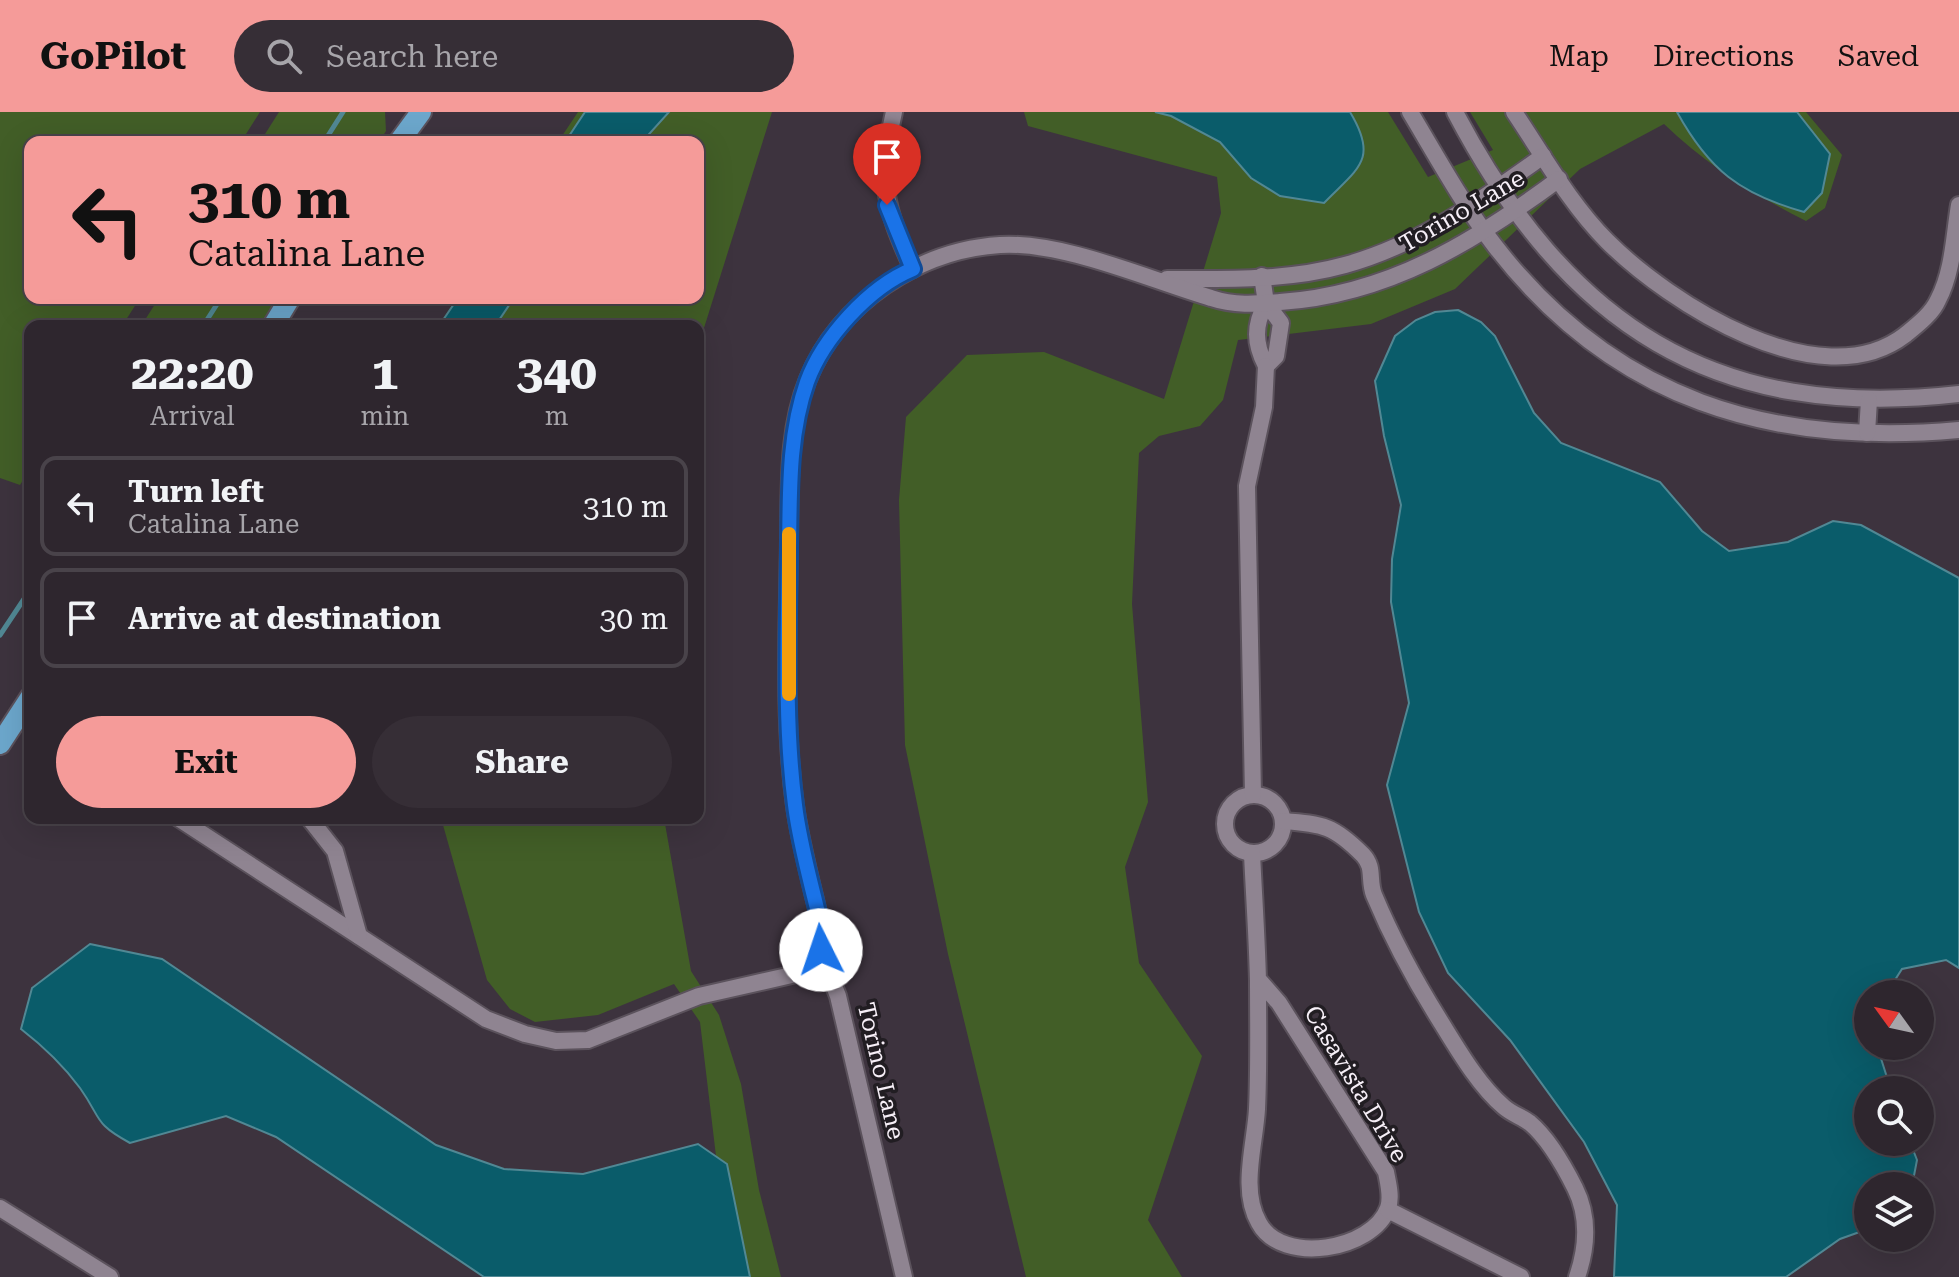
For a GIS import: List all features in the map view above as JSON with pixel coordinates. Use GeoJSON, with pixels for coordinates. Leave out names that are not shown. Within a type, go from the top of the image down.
{"type":"FeatureCollection","features":[{"type":"Feature","properties":{"kind":"main road"},"geometry":{"type":"LineString","coordinates":[[394,136],[409,112]]}},
{"type":"Feature","properties":{"kind":"main road"},"geometry":{"type":"LineString","coordinates":[[403,136],[421,112]]}},
{"type":"Feature","properties":{"kind":"main road"},"geometry":{"type":"LineString","coordinates":[[0,744],[24,707]]}},
{"type":"Feature","properties":{"kind":"street"},"geometry":{"type":"LineString","coordinates":[[894,112],[886,144],[883,188],[892,222],[913,269]]}},
{"type":"Feature","properties":{"kind":"street"},"geometry":{"type":"LineString","coordinates":[[1410,112],[1468,207],[1529,285],[1560,317],[1605,352],[1660,385],[1713,408],[1770,424],[1867,433],[1959,430]]}},
{"type":"Feature","properties":{"kind":"street"},"geometry":{"type":"LineString","coordinates":[[1455,112],[1514,212],[1584,292],[1620,320],[1680,355],[1756,384],[1798,394],[1869,400],[1959,394]]}},
{"type":"Feature","properties":{"kind":"street"},"geometry":{"type":"LineString","coordinates":[[1514,112],[1604,238],[1643,274],[1683,303],[1765,341],[1797,351],[1836,355],[1873,353],[1895,343],[1930,312],[1938,300],[1947,272],[1959,205]]}},
{"type":"Feature","properties":{"kind":"street","name":"Torino Lane"},"geometry":{"type":"LineString","coordinates":[[1153,279],[1299,273],[1357,261],[1398,247],[1468,207],[1543,156]]}},
{"type":"Feature","properties":{"kind":"street","name":"Torino Lane"},"geometry":{"type":"LineString","coordinates":[[904,1277],[838,996],[830,976],[814,960],[821,950],[822,930],[795,806],[787,668],[791,456],[798,411],[808,378],[824,350],[874,294],[913,269],[972,249],[1003,245],[1041,247],[1215,300],[1245,305],[1266,303],[1356,292],[1438,258],[1514,212],[1559,179]]}},
{"type":"Feature","properties":{"kind":"street"},"geometry":{"type":"LineString","coordinates":[[1253,795],[1247,486],[1264,407],[1266,366],[1260,354],[1256,323],[1266,303],[1262,276]]}},
{"type":"Feature","properties":{"kind":"street"},"geometry":{"type":"LineString","coordinates":[[1867,433],[1869,400]]}},
{"type":"Feature","properties":{"kind":"street"},"geometry":{"type":"LineString","coordinates":[[1253,795],[1271,800],[1283,821],[1277,843],[1261,853],[1252,854],[1242,851],[1228,838],[1225,819],[1235,802],[1253,795]]}},
{"type":"Feature","properties":{"kind":"street"},"geometry":{"type":"LineString","coordinates":[[1283,821],[1318,824],[1340,832],[1369,863],[1372,891],[1406,964],[1440,1021],[1482,1083],[1505,1108],[1532,1125],[1546,1141],[1576,1190],[1585,1213],[1586,1235],[1577,1277]]}},
{"type":"Feature","properties":{"kind":"street"},"geometry":{"type":"LineString","coordinates":[[187,824],[486,1019],[556,1041],[588,1040],[699,996],[796,974],[810,967],[814,960]]}},
{"type":"Feature","properties":{"kind":"street"},"geometry":{"type":"LineString","coordinates":[[314,824],[335,851],[359,936]]}},
{"type":"Feature","properties":{"kind":"street"},"geometry":{"type":"LineString","coordinates":[[1252,854],[1258,979],[1257,1109],[1249,1183],[1259,1224],[1292,1247],[1315,1250],[1343,1244],[1370,1229],[1388,1210],[1521,1277]]}},
{"type":"Feature","properties":{"kind":"street","name":"Casavista Drive"},"geometry":{"type":"LineString","coordinates":[[1258,979],[1279,1003],[1386,1172],[1390,1193],[1388,1210]]}},
{"type":"Feature","properties":{"kind":"street"},"geometry":{"type":"LineString","coordinates":[[0,1208],[110,1277]]}},
{"type":"Feature","properties":{"kind":"green space"},"geometry":{"type":"Polygon","coordinates":[[[0,112],[260,112],[245,136],[24,136],[24,304],[136,304],[126,320],[24,320],[24,479],[20,485],[0,478],[0,112]]]}},
{"type":"Feature","properties":{"kind":"green space"},"geometry":{"type":"Polygon","coordinates":[[[279,112],[385,112],[386,131],[383,136],[264,136],[279,112]]]}},
{"type":"Feature","properties":{"kind":"green space"},"geometry":{"type":"Polygon","coordinates":[[[578,112],[772,112],[704,328],[704,320],[442,320],[453,304],[704,304],[704,136],[562,136],[578,112]]]}},
{"type":"Feature","properties":{"kind":"green space"},"geometry":{"type":"Polygon","coordinates":[[[1024,112],[1388,112],[1428,177],[1493,150],[1470,112],[1806,112],[1842,155],[1825,208],[1806,221],[1731,178],[1664,124],[1580,169],[1455,289],[1371,324],[1238,340],[1223,400],[1200,426],[1159,436],[1139,453],[1132,604],[1148,802],[1125,867],[1139,963],[1202,1056],[1148,1220],[1182,1277],[1026,1277],[948,954],[905,745],[899,500],[906,417],[967,355],[1044,352],[1164,399],[1221,213],[1217,177],[1028,126],[1024,112]]]}},
{"type":"Feature","properties":{"kind":"green space"},"geometry":{"type":"Polygon","coordinates":[[[155,304],[275,304],[266,320],[145,320],[155,304]]]}},
{"type":"Feature","properties":{"kind":"green space"},"geometry":{"type":"Polygon","coordinates":[[[443,824],[665,824],[691,971],[719,1015],[741,1084],[759,1190],[781,1277],[743,1277],[716,1156],[700,1022],[674,984],[598,1015],[535,1022],[510,1009],[487,980],[443,824]]]}},
{"type":"Feature","properties":{"kind":"water"},"geometry":{"type":"Polygon","coordinates":[[[585,112],[669,112],[647,136],[569,136],[585,112]]]}},
{"type":"Feature","properties":{"kind":"water"},"geometry":{"type":"Polygon","coordinates":[[[1155,112],[1350,112],[1359,128],[1363,153],[1355,171],[1324,203],[1280,196],[1251,178],[1220,142],[1171,116],[1155,112]]]}},
{"type":"Feature","properties":{"kind":"water"},"geometry":{"type":"Polygon","coordinates":[[[1677,112],[1797,112],[1830,154],[1822,193],[1804,212],[1744,188],[1701,150],[1677,112]]]}},
{"type":"Feature","properties":{"kind":"water"},"geometry":{"type":"Polygon","coordinates":[[[454,304],[510,304],[499,320],[443,320],[454,304]]]}},
{"type":"Feature","properties":{"kind":"water"},"geometry":{"type":"Polygon","coordinates":[[[1458,310],[1481,322],[1495,336],[1534,413],[1561,443],[1660,482],[1702,531],[1729,551],[1788,542],[1833,521],[1861,525],[1959,578],[1959,968],[1946,960],[1902,969],[1895,980],[1854,980],[1854,1060],[1881,1060],[1887,1076],[1854,1076],[1854,1156],[1915,1156],[1915,1172],[1854,1172],[1854,1234],[1840,1239],[1786,1277],[1614,1277],[1617,1205],[1584,1142],[1510,1040],[1448,973],[1419,912],[1387,785],[1409,703],[1391,602],[1392,559],[1401,505],[1384,436],[1375,381],[1395,336],[1416,320],[1435,312],[1458,310]]]}},
{"type":"Feature","properties":{"kind":"water"},"geometry":{"type":"Polygon","coordinates":[[[90,944],[162,959],[436,1145],[504,1169],[583,1174],[698,1144],[727,1164],[750,1277],[484,1277],[276,1137],[226,1116],[130,1143],[99,1120],[67,1071],[21,1029],[32,988],[90,944]]]}},
{"type":"Feature","properties":{"kind":"waterway"},"geometry":{"type":"LineString","coordinates":[[328,136],[343,112]]}},
{"type":"Feature","properties":{"kind":"waterway"},"geometry":{"type":"LineString","coordinates":[[207,320],[217,304]]}},
{"type":"Feature","properties":{"kind":"waterway"},"geometry":{"type":"LineString","coordinates":[[0,635],[24,599]]}},
{"type":"Feature","properties":{"kind":"slow traffic"},"geometry":{"type":"LineString","coordinates":[[789,534],[789,694]]}},
{"type":"Feature","properties":{"kind":"route"},"geometry":{"type":"LineString","coordinates":[[821,950],[822,930],[795,806],[787,668],[791,456],[798,411],[808,378],[824,350],[852,315],[874,294],[899,275],[913,269],[887,205]]}}]}
